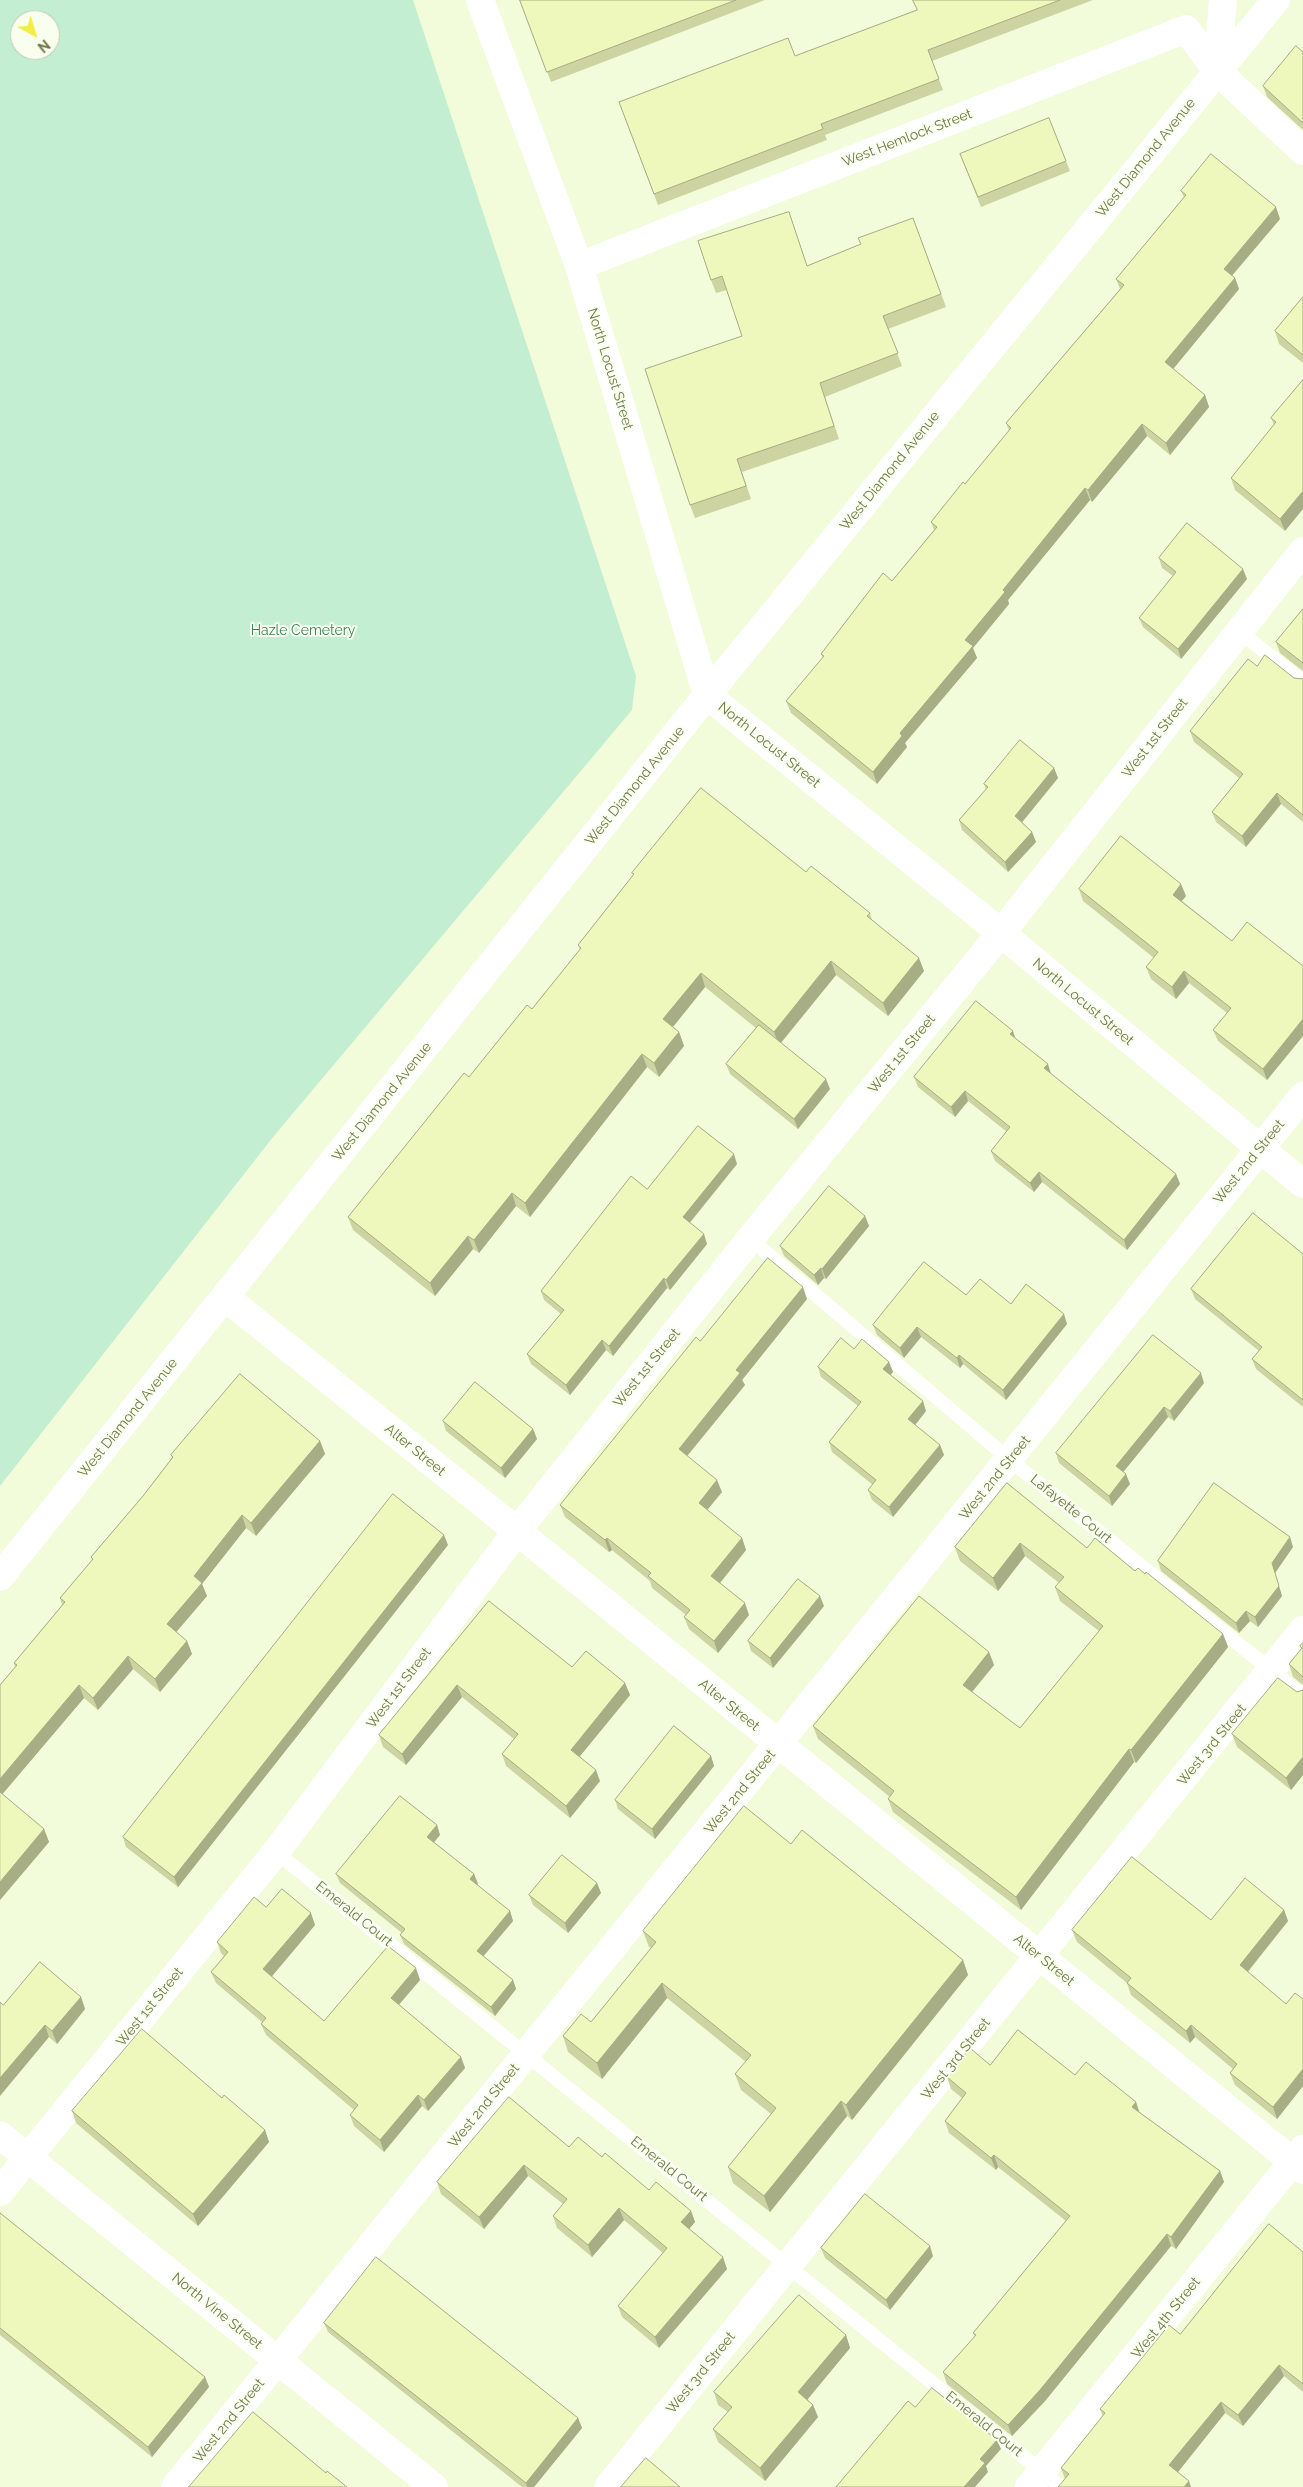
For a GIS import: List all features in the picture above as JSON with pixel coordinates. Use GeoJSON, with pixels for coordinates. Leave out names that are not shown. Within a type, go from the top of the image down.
{"type":"FeatureCollection","features":[{"type":"Feature","properties":{"kind":"street","name":"North Locust Street"},"geometry":{"type":"LineString","coordinates":[[480,0],[579,266],[707,695],[1001,934],[1303,1184]]}},
{"type":"Feature","properties":{"kind":"street"},"geometry":{"type":"LineString","coordinates":[[1223,0],[1217,72],[1303,151]]}},
{"type":"Feature","properties":{"kind":"street","name":"West Diamond Avenue"},"geometry":{"type":"LineString","coordinates":[[0,1577],[226,1298],[707,695],[1276,0]]}},
{"type":"Feature","properties":{"kind":"street","name":"West Hemlock Street"},"geometry":{"type":"LineString","coordinates":[[579,266],[1186,29],[1217,72]]}},
{"type":"Feature","properties":{"kind":"street","name":"West 1st Street"},"geometry":{"type":"LineString","coordinates":[[0,2192],[276,1852],[517,1531],[750,1239],[1001,934],[1303,551]]}},
{"type":"Feature","properties":{"kind":"street","name":"West 2nd Street"},"geometry":{"type":"LineString","coordinates":[[175,2487],[1010,1460],[1303,1096]]}},
{"type":"Feature","properties":{"kind":"street","name":"Alter Street"},"geometry":{"type":"LineString","coordinates":[[226,1298],[517,1531],[1040,1956],[1300,2160]]}},
{"type":"Feature","properties":{"kind":"street","name":"West 3rd Street"},"geometry":{"type":"LineString","coordinates":[[608,2487],[1303,1630]]}},
{"type":"Feature","properties":{"kind":"street","name":"North Vine Street"},"geometry":{"type":"LineString","coordinates":[[0,2135],[434,2487]]}},
{"type":"Feature","properties":{"kind":"street","name":"West 4th Street"},"geometry":{"type":"LineString","coordinates":[[1044,2482],[1300,2160]]}},
{"type":"Feature","properties":{"kind":"lane"},"geometry":{"type":"LineString","coordinates":[[1239,631],[1303,682]]}},
{"type":"Feature","properties":{"kind":"lane","name":"Lafayette Court"},"geometry":{"type":"LineString","coordinates":[[750,1239],[1010,1460],[1303,1696]]}},
{"type":"Feature","properties":{"kind":"lane","name":"Emerald Court"},"geometry":{"type":"LineString","coordinates":[[276,1852],[788,2266],[1044,2482]]}},
{"type":"Feature","properties":{"kind":"shaded area"},"geometry":{"type":"Polygon","coordinates":[[[0,0],[1303,0],[1303,2487],[0,2487],[0,0]]]}},
{"type":"Feature","properties":{"kind":"green space","name":"Hazle Cemetery"},"geometry":{"type":"Polygon","coordinates":[[[0,0],[413,0],[636,676],[632,710],[273,1137],[0,1486],[0,0]]]}},
{"type":"Feature","properties":{"kind":"building"},"geometry":{"type":"Polygon","coordinates":[[[520,0],[736,0],[547,72],[520,0]]]}},
{"type":"Feature","properties":{"kind":"building"},"geometry":{"type":"Polygon","coordinates":[[[913,0],[1060,0],[928,50],[939,79],[821,124],[823,129],[654,194],[619,102],[788,38],[795,56],[917,10],[913,0]]]}},
{"type":"Feature","properties":{"kind":"building"},"geometry":{"type":"Polygon","coordinates":[[[1296,46],[1303,52],[1303,123],[1263,86],[1296,46]]]}},
{"type":"Feature","properties":{"kind":"building"},"geometry":{"type":"Polygon","coordinates":[[[1049,118],[1066,161],[978,197],[960,154],[1049,118]]]}},
{"type":"Feature","properties":{"kind":"building"},"geometry":{"type":"Polygon","coordinates":[[[1211,154],[1276,207],[1224,269],[1235,278],[1165,362],[1205,395],[1166,443],[1142,424],[1088,490],[1085,488],[1003,590],[1005,592],[965,640],[973,646],[900,733],[902,736],[873,772],[786,701],[824,656],[821,654],[883,573],[892,581],[937,527],[931,522],[963,482],[965,484],[1011,428],[1006,423],[1124,285],[1116,279],[1186,195],[1181,191],[1211,154]]]}},
{"type":"Feature","properties":{"kind":"building"},"geometry":{"type":"Polygon","coordinates":[[[789,212],[807,266],[861,244],[858,238],[913,218],[941,294],[883,316],[898,353],[820,383],[834,426],[737,459],[746,486],[690,505],[645,369],[742,336],[722,276],[711,280],[698,241],[789,212]]]}},
{"type":"Feature","properties":{"kind":"building"},"geometry":{"type":"Polygon","coordinates":[[[1303,297],[1303,355],[1275,331],[1303,297]]]}},
{"type":"Feature","properties":{"kind":"building"},"geometry":{"type":"Polygon","coordinates":[[[1303,380],[1303,491],[1280,519],[1231,478],[1276,422],[1271,418],[1303,380]]]}},
{"type":"Feature","properties":{"kind":"building"},"geometry":{"type":"Polygon","coordinates":[[[1187,523],[1243,569],[1178,649],[1139,618],[1176,572],[1159,558],[1187,523]]]}},
{"type":"Feature","properties":{"kind":"building"},"geometry":{"type":"Polygon","coordinates":[[[1303,609],[1303,663],[1276,642],[1303,609]]]}},
{"type":"Feature","properties":{"kind":"building"},"geometry":{"type":"Polygon","coordinates":[[[1265,655],[1294,678],[1303,678],[1303,815],[1277,793],[1242,836],[1212,812],[1243,774],[1190,731],[1248,659],[1257,666],[1265,655]]]}},
{"type":"Feature","properties":{"kind":"building"},"geometry":{"type":"Polygon","coordinates":[[[1020,740],[1054,768],[1015,816],[1032,832],[1005,862],[959,820],[988,787],[984,784],[1020,740]]]}},
{"type":"Feature","properties":{"kind":"building"},"geometry":{"type":"Polygon","coordinates":[[[701,788],[806,872],[811,866],[870,913],[867,916],[919,958],[883,1003],[831,961],[774,1032],[701,973],[663,1019],[679,1032],[654,1063],[642,1054],[525,1203],[512,1193],[474,1240],[468,1236],[430,1283],[348,1217],[464,1073],[469,1077],[527,1005],[532,1009],[581,948],[578,945],[634,874],[632,873],[701,788]]]}},
{"type":"Feature","properties":{"kind":"building"},"geometry":{"type":"Polygon","coordinates":[[[1121,836],[1181,884],[1173,895],[1232,941],[1247,922],[1303,966],[1303,1019],[1263,1069],[1213,1030],[1231,1008],[1184,971],[1172,987],[1146,967],[1158,952],[1079,889],[1121,836]]]}},
{"type":"Feature","properties":{"kind":"building"},"geometry":{"type":"Polygon","coordinates":[[[976,1001],[1013,1031],[1010,1034],[1048,1064],[1044,1068],[1176,1174],[1124,1240],[1039,1172],[1030,1183],[991,1151],[1010,1127],[965,1091],[951,1107],[914,1077],[976,1001]]]}},
{"type":"Feature","properties":{"kind":"building"},"geometry":{"type":"Polygon","coordinates":[[[759,1025],[826,1079],[794,1119],[726,1064],[759,1025]]]}},
{"type":"Feature","properties":{"kind":"building"},"geometry":{"type":"Polygon","coordinates":[[[698,1126],[734,1154],[683,1217],[704,1234],[666,1280],[664,1278],[609,1346],[602,1340],[566,1385],[527,1354],[564,1310],[541,1291],[631,1176],[647,1189],[698,1126]]]}},
{"type":"Feature","properties":{"kind":"building"},"geometry":{"type":"Polygon","coordinates":[[[829,1186],[865,1216],[822,1269],[814,1275],[780,1246],[829,1186]]]}},
{"type":"Feature","properties":{"kind":"building"},"geometry":{"type":"Polygon","coordinates":[[[1253,1213],[1303,1254],[1303,1400],[1252,1359],[1262,1347],[1191,1289],[1253,1213]]]}},
{"type":"Feature","properties":{"kind":"building"},"geometry":{"type":"Polygon","coordinates":[[[768,1258],[803,1287],[736,1370],[740,1373],[679,1449],[717,1480],[699,1503],[742,1538],[711,1576],[745,1603],[714,1641],[684,1617],[690,1610],[648,1576],[651,1573],[607,1538],[605,1540],[560,1505],[696,1337],[700,1341],[768,1258]]]}},
{"type":"Feature","properties":{"kind":"building"},"geometry":{"type":"Polygon","coordinates":[[[924,1262],[966,1295],[980,1279],[1011,1304],[1026,1284],[1064,1314],[1003,1390],[959,1355],[957,1358],[917,1327],[900,1348],[873,1325],[924,1262]]]}},
{"type":"Feature","properties":{"kind":"building"},"geometry":{"type":"Polygon","coordinates":[[[1153,1335],[1201,1373],[1170,1411],[1164,1407],[1116,1466],[1126,1474],[1109,1496],[1056,1453],[1153,1335]]]}},
{"type":"Feature","properties":{"kind":"building"},"geometry":{"type":"Polygon","coordinates":[[[841,1338],[854,1349],[862,1339],[889,1362],[883,1369],[923,1401],[908,1419],[940,1445],[889,1507],[868,1490],[876,1480],[829,1442],[861,1402],[818,1367],[841,1338]]]}},
{"type":"Feature","properties":{"kind":"building"},"geometry":{"type":"Polygon","coordinates":[[[240,1374],[320,1441],[251,1523],[242,1515],[194,1576],[202,1583],[167,1624],[187,1641],[155,1679],[128,1656],[93,1698],[79,1685],[0,1779],[0,1685],[17,1665],[14,1663],[65,1602],[60,1598],[93,1559],[91,1557],[143,1496],[173,1457],[171,1455],[240,1374]]]}},
{"type":"Feature","properties":{"kind":"building"},"geometry":{"type":"Polygon","coordinates":[[[475,1382],[533,1429],[501,1468],[443,1421],[475,1382]]]}},
{"type":"Feature","properties":{"kind":"building"},"geometry":{"type":"Polygon","coordinates":[[[1007,1483],[1087,1548],[1095,1538],[1135,1571],[1138,1568],[1145,1574],[1146,1572],[1223,1634],[1131,1750],[1129,1749],[1016,1897],[888,1799],[894,1791],[813,1726],[919,1596],[989,1652],[963,1685],[1020,1728],[1103,1626],[1055,1587],[1064,1577],[1020,1543],[993,1578],[955,1547],[1007,1483]]]}},
{"type":"Feature","properties":{"kind":"building"},"geometry":{"type":"Polygon","coordinates":[[[1214,1483],[1290,1537],[1272,1563],[1279,1586],[1255,1617],[1246,1611],[1236,1623],[1158,1561],[1214,1483]]]}},
{"type":"Feature","properties":{"kind":"building"},"geometry":{"type":"Polygon","coordinates":[[[393,1494],[444,1535],[174,1877],[123,1837],[393,1494]]]}},
{"type":"Feature","properties":{"kind":"building"},"geometry":{"type":"Polygon","coordinates":[[[798,1579],[820,1596],[770,1658],[748,1641],[798,1579]]]}},
{"type":"Feature","properties":{"kind":"building"},"geometry":{"type":"Polygon","coordinates":[[[489,1601],[572,1667],[586,1651],[625,1683],[571,1750],[596,1770],[566,1806],[502,1754],[518,1734],[457,1685],[402,1754],[379,1735],[489,1601]]]}},
{"type":"Feature","properties":{"kind":"building"},"geometry":{"type":"Polygon","coordinates":[[[1303,1643],[1303,1677],[1289,1664],[1302,1648],[1300,1646],[1303,1643]]]}},
{"type":"Feature","properties":{"kind":"building"},"geometry":{"type":"Polygon","coordinates":[[[1278,1678],[1297,1692],[1303,1690],[1303,1757],[1286,1778],[1232,1734],[1278,1678]]]}},
{"type":"Feature","properties":{"kind":"building"},"geometry":{"type":"Polygon","coordinates":[[[674,1726],[711,1756],[652,1829],[615,1800],[674,1726]]]}},
{"type":"Feature","properties":{"kind":"building"},"geometry":{"type":"Polygon","coordinates":[[[0,1792],[44,1829],[0,1882],[0,1792]]]}},
{"type":"Feature","properties":{"kind":"building"},"geometry":{"type":"Polygon","coordinates":[[[400,1796],[437,1825],[427,1837],[474,1874],[470,1879],[510,1911],[477,1951],[513,1980],[491,2007],[400,1935],[405,1929],[336,1874],[400,1796]]]}},
{"type":"Feature","properties":{"kind":"building"},"geometry":{"type":"Polygon","coordinates":[[[744,1806],[791,1844],[802,1830],[963,1960],[846,2105],[841,2101],[764,2196],[728,2167],[776,2108],[735,2074],[751,2055],[662,1983],[597,2063],[563,2036],[581,2014],[591,2022],[656,1942],[643,1931],[744,1806]]]}},
{"type":"Feature","properties":{"kind":"building"},"geometry":{"type":"Polygon","coordinates":[[[562,1855],[597,1883],[565,1923],[529,1895],[562,1855]]]}},
{"type":"Feature","properties":{"kind":"building"},"geometry":{"type":"Polygon","coordinates":[[[1132,1857],[1211,1920],[1245,1878],[1284,1910],[1240,1965],[1286,2004],[1295,1993],[1303,1999],[1303,2069],[1273,2107],[1230,2073],[1237,2064],[1191,2025],[1186,2031],[1127,1983],[1131,1978],[1072,1930],[1132,1857]]]}},
{"type":"Feature","properties":{"kind":"building"},"geometry":{"type":"Polygon","coordinates":[[[282,1889],[311,1913],[263,1969],[324,2021],[388,1946],[416,1968],[391,1998],[461,2057],[424,2100],[418,2095],[380,2140],[350,2115],[358,2105],[261,2024],[266,2018],[211,1972],[228,1952],[217,1942],[254,1897],[266,1907],[282,1889]]]}},
{"type":"Feature","properties":{"kind":"building"},"geometry":{"type":"Polygon","coordinates":[[[40,1962],[81,1997],[52,2031],[45,2025],[0,2078],[0,2002],[3,2005],[40,1962]]]}},
{"type":"Feature","properties":{"kind":"building"},"geometry":{"type":"Polygon","coordinates":[[[142,2029],[222,2098],[224,2095],[265,2130],[193,2214],[72,2111],[142,2029]]]}},
{"type":"Feature","properties":{"kind":"building"},"geometry":{"type":"Polygon","coordinates":[[[1018,2030],[1075,2075],[1086,2062],[1136,2102],[1132,2107],[1220,2171],[1171,2237],[1167,2234],[1040,2390],[1008,2425],[943,2372],[976,2335],[973,2333],[1070,2216],[994,2155],[991,2158],[945,2121],[966,2093],[947,2077],[970,2048],[990,2065],[1018,2030]]]}},
{"type":"Feature","properties":{"kind":"building"},"geometry":{"type":"Polygon","coordinates":[[[509,2097],[569,2147],[578,2137],[602,2157],[605,2153],[649,2190],[656,2182],[691,2211],[681,2222],[723,2257],[655,2337],[618,2306],[667,2248],[619,2208],[588,2245],[553,2216],[567,2199],[524,2165],[479,2217],[437,2182],[509,2097]]]}},
{"type":"Feature","properties":{"kind":"building"},"geometry":{"type":"Polygon","coordinates":[[[865,2194],[930,2246],[886,2300],[821,2248],[865,2194]]]}},
{"type":"Feature","properties":{"kind":"building"},"geometry":{"type":"Polygon","coordinates":[[[0,2213],[205,2377],[148,2447],[0,2328],[0,2213]]]}},
{"type":"Feature","properties":{"kind":"building"},"geometry":{"type":"Polygon","coordinates":[[[1269,2224],[1303,2252],[1303,2384],[1279,2365],[1238,2415],[1221,2402],[1169,2465],[1189,2481],[1184,2487],[1058,2487],[1069,2474],[1061,2468],[1105,2413],[1100,2409],[1169,2325],[1180,2334],[1269,2224]]]}},
{"type":"Feature","properties":{"kind":"building"},"geometry":{"type":"Polygon","coordinates":[[[376,2257],[578,2418],[526,2483],[324,2323],[376,2257]]]}},
{"type":"Feature","properties":{"kind":"building"},"geometry":{"type":"Polygon","coordinates":[[[799,2295],[846,2335],[798,2392],[813,2405],[760,2468],[713,2429],[732,2407],[714,2392],[799,2295]]]}},
{"type":"Feature","properties":{"kind":"building"},"geometry":{"type":"Polygon","coordinates":[[[932,2388],[997,2440],[980,2459],[985,2463],[964,2487],[836,2487],[908,2401],[915,2407],[932,2388]]]}},
{"type":"Feature","properties":{"kind":"building"},"geometry":{"type":"Polygon","coordinates":[[[253,2412],[326,2473],[327,2471],[347,2487],[189,2487],[253,2412]]]}},
{"type":"Feature","properties":{"kind":"building"},"geometry":{"type":"Polygon","coordinates":[[[646,2458],[680,2487],[621,2487],[646,2458]]]}}]}
